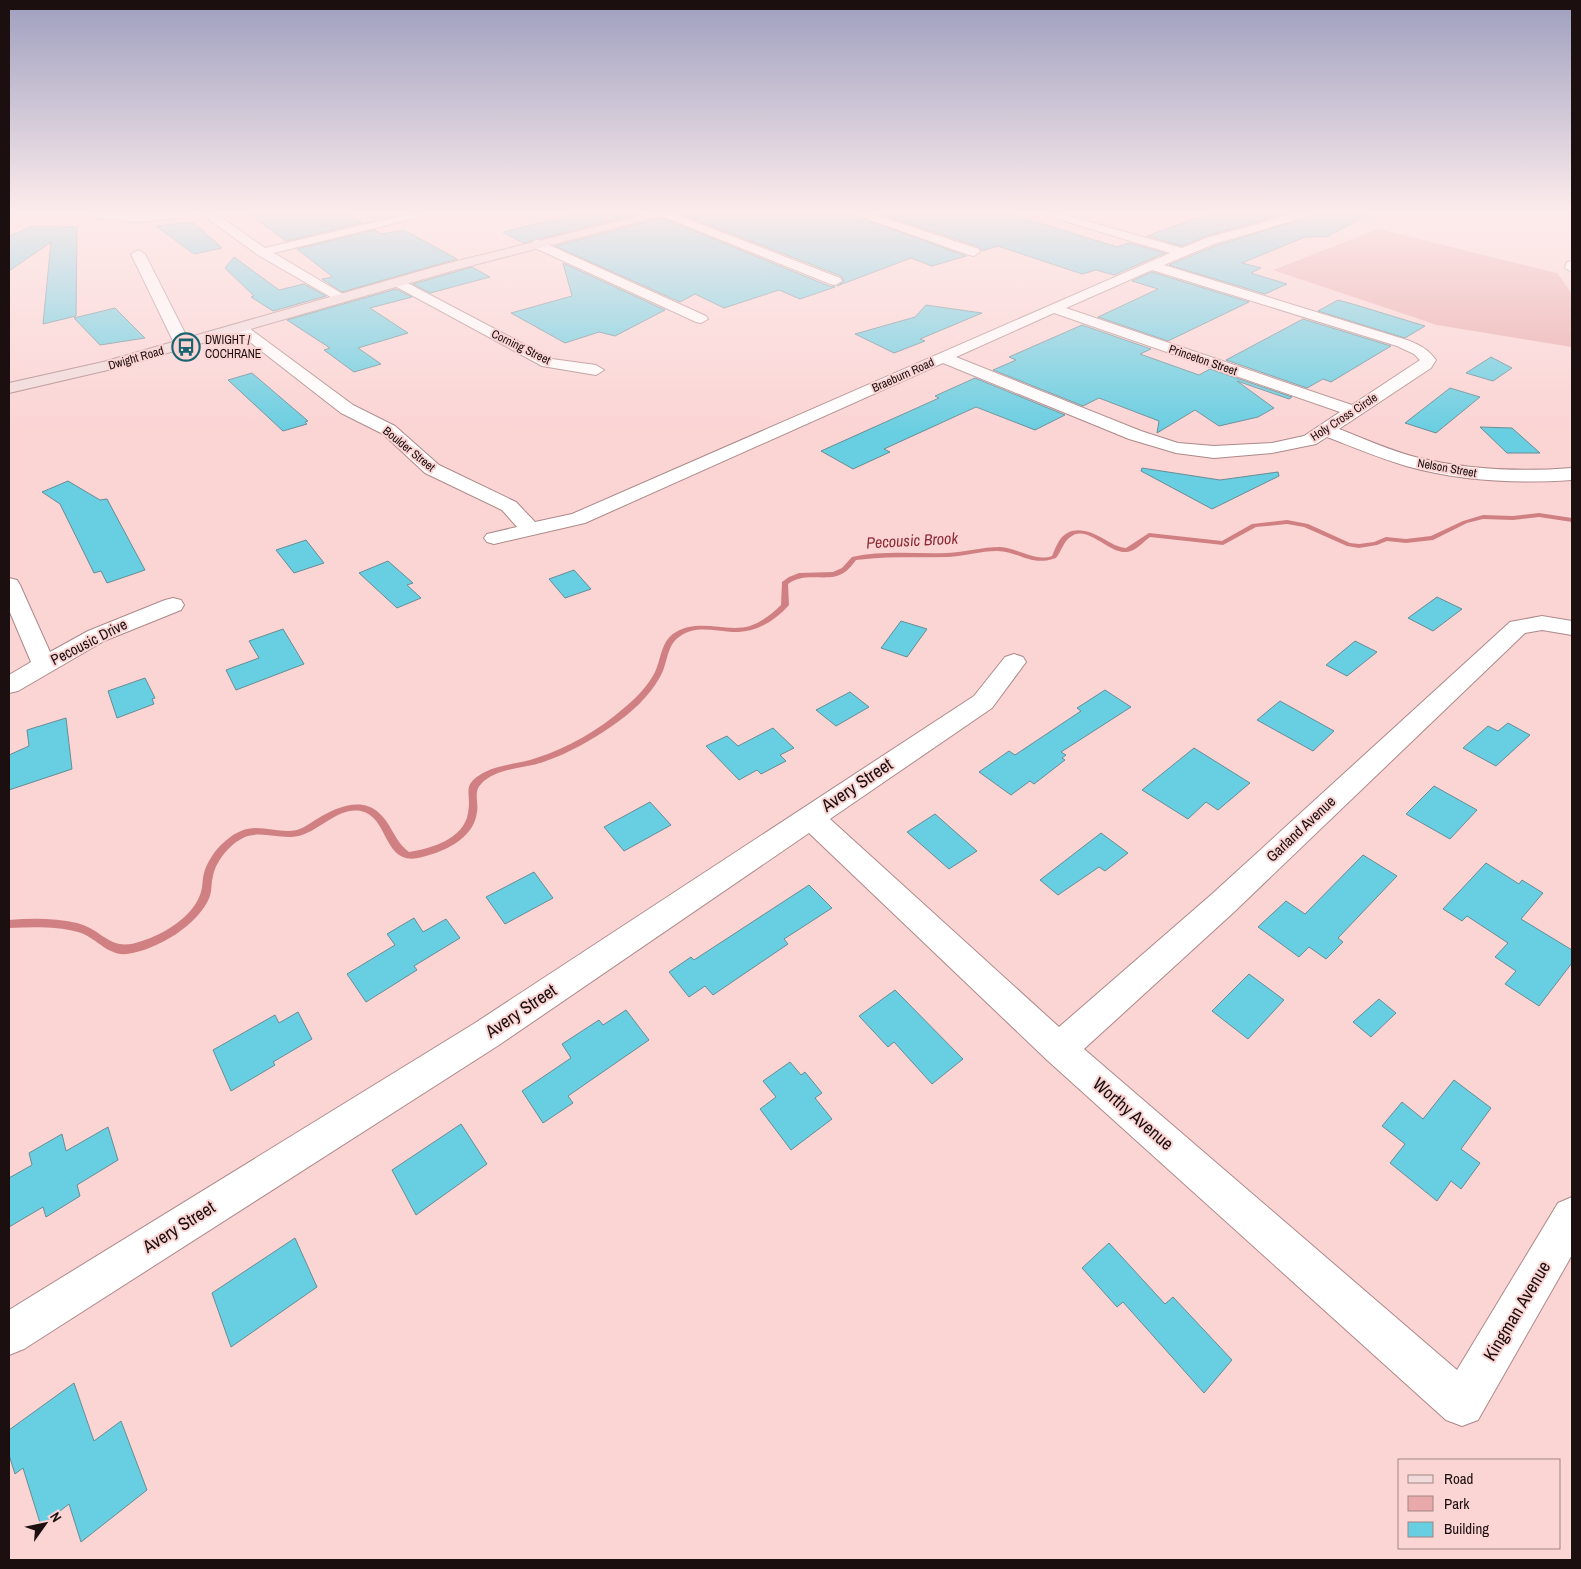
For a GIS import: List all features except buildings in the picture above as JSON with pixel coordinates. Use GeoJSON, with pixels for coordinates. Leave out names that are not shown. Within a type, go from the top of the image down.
{"type":"FeatureCollection","features":[{"type":"Feature","properties":{"kind":"main road","name":"Dwight Road"},"geometry":{"type":"LineString","coordinates":[[9,388],[87,371],[183,345],[384,286]]}},
{"type":"Feature","properties":{"kind":"street"},"geometry":{"type":"LineString","coordinates":[[154,286],[183,345]]}},
{"type":"Feature","properties":{"kind":"street"},"geometry":{"type":"LineString","coordinates":[[320,286],[341,299]]}},
{"type":"Feature","properties":{"kind":"street","name":"Corning Street"},"geometry":{"type":"LineString","coordinates":[[406,286],[548,363],[596,370]]}},
{"type":"Feature","properties":{"kind":"street"},"geometry":{"type":"LineString","coordinates":[[630,286],[701,319]]}},
{"type":"Feature","properties":{"kind":"street","name":"Braeburn Road"},"geometry":{"type":"LineString","coordinates":[[494,538],[578,519],[1104,286]]}},
{"type":"Feature","properties":{"kind":"street","name":"Holy Cross Circle"},"geometry":{"type":"LineString","coordinates":[[942,357],[1135,435],[1176,448],[1214,452],[1299,444],[1327,431],[1353,411],[1425,365],[1428,357],[1402,343],[1218,286]]}},
{"type":"Feature","properties":{"kind":"street","name":"Princeton Street"},"geometry":{"type":"LineString","coordinates":[[1052,308],[1353,411]]}},
{"type":"Feature","properties":{"kind":"street","name":"Boulder Street"},"geometry":{"type":"LineString","coordinates":[[240,328],[347,409],[389,430],[432,469],[509,506],[531,530]]}},
{"type":"Feature","properties":{"kind":"street","name":"Nelson Street"},"geometry":{"type":"LineString","coordinates":[[1327,431],[1412,462],[1453,470],[1521,476],[1572,474]]}},
{"type":"Feature","properties":{"kind":"street"},"geometry":{"type":"LineString","coordinates":[[9,586],[44,665]]}},
{"type":"Feature","properties":{"kind":"street","name":"Pecousic Drive"},"geometry":{"type":"LineString","coordinates":[[9,685],[96,636],[173,605]]}},
{"type":"Feature","properties":{"kind":"street","name":"Garland Avenue"},"geometry":{"type":"LineString","coordinates":[[1059,1049],[1222,903],[1518,627],[1560,626]]}},
{"type":"Feature","properties":{"kind":"street","name":"Avery Street"},"geometry":{"type":"LineString","coordinates":[[9,1334],[487,1034],[983,702],[1014,662]]}},
{"type":"Feature","properties":{"kind":"street","name":"Worthy Avenue"},"geometry":{"type":"LineString","coordinates":[[810,817],[1059,1049],[1462,1404]]}},
{"type":"Feature","properties":{"kind":"street","name":"Kingman Avenue"},"geometry":{"type":"LineString","coordinates":[[1462,1404],[1572,1217]]}},
{"type":"Feature","properties":{"kind":"green space"},"geometry":{"type":"Polygon","coordinates":[[[1321,286],[1566,286],[1572,294],[1572,347],[1437,325],[1321,286]]]}},
{"type":"Feature","properties":{"kind":"waterway","name":"Pecousic Brook"},"geometry":{"type":"LineString","coordinates":[[9,924],[59,924],[87,931],[113,948],[124,950],[141,946],[163,937],[191,916],[204,898],[209,872],[214,862],[224,848],[237,837],[253,832],[296,834],[344,809],[361,808],[376,815],[395,845],[407,856],[425,853],[444,846],[460,835],[471,820],[473,813],[472,790],[479,780],[498,770],[535,762],[558,753],[598,731],[621,715],[637,701],[657,676],[666,649],[676,635],[694,628],[734,630],[754,627],[771,617],[785,605],[784,583],[791,578],[806,574],[834,574],[844,569],[854,558],[887,555],[950,555],[999,549],[1013,551],[1041,560],[1054,557],[1063,540],[1071,533],[1079,531],[1096,536],[1112,546],[1126,550],[1135,546],[1149,535],[1223,543],[1254,525],[1287,522],[1306,525],[1349,545],[1359,546],[1375,544],[1386,539],[1406,541],[1433,538],[1465,522],[1483,517],[1513,518],[1539,515],[1572,520]]}},
{"type":"Feature","properties":{"kind":"place","name":"DWIGHT / COCHRANE"},"geometry":{"type":"Point","coordinates":[186,347]}}]}
